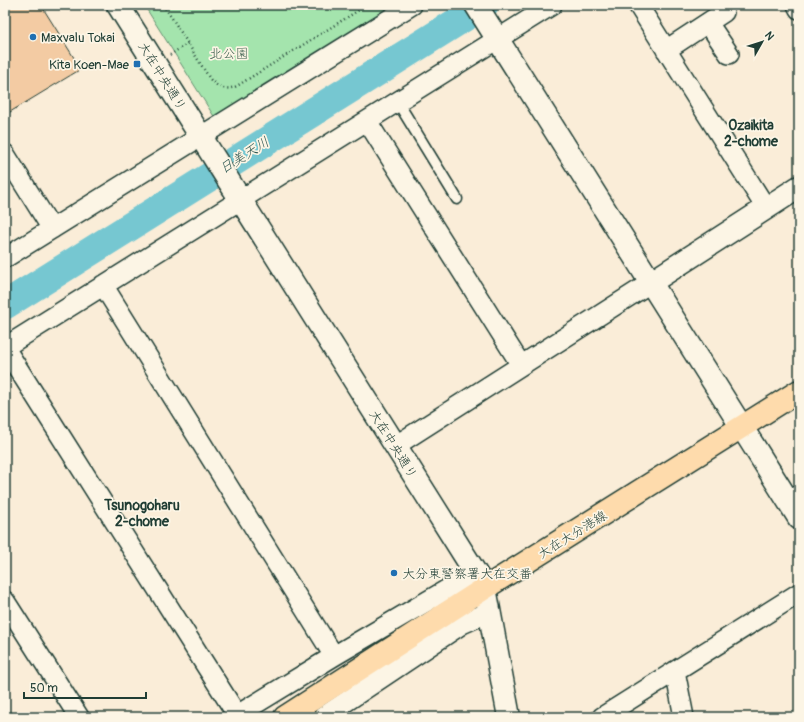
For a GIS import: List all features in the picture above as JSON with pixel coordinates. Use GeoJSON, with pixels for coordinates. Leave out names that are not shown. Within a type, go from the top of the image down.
{"type":"FeatureCollection","features":[{"type":"Feature","properties":{"kind":"main road","name":"大在大分港線"},"geometry":{"type":"LineString","coordinates":[[285,717],[480,581],[741,427],[799,391]]}},
{"type":"Feature","properties":{"kind":"street","name":"大在中央通り"},"geometry":{"type":"LineString","coordinates":[[118,5],[480,581],[490,612],[508,717]]}},
{"type":"Feature","properties":{"kind":"street"},"geometry":{"type":"LineString","coordinates":[[5,258],[52,229],[204,142],[412,5]]}},
{"type":"Feature","properties":{"kind":"street"},"geometry":{"type":"LineString","coordinates":[[476,5],[799,518]]}},
{"type":"Feature","properties":{"kind":"street"},"geometry":{"type":"LineString","coordinates":[[480,581],[334,656],[236,716],[5,347],[103,286],[237,194],[398,101],[494,34],[552,5]]}},
{"type":"Feature","properties":{"kind":"street"},"geometry":{"type":"LineString","coordinates":[[638,5],[766,208]]}},
{"type":"Feature","properties":{"kind":"street"},"geometry":{"type":"LineString","coordinates":[[797,5],[799,9]]}},
{"type":"Feature","properties":{"kind":"street"},"geometry":{"type":"LineString","coordinates":[[666,50],[724,12]]}},
{"type":"Feature","properties":{"kind":"street"},"geometry":{"type":"LineString","coordinates":[[708,23],[729,54]]}},
{"type":"Feature","properties":{"kind":"street"},"geometry":{"type":"LineString","coordinates":[[367,120],[521,365]]}},
{"type":"Feature","properties":{"kind":"street"},"geometry":{"type":"LineString","coordinates":[[5,154],[52,229]]}},
{"type":"Feature","properties":{"kind":"street"},"geometry":{"type":"LineString","coordinates":[[395,446],[799,187]]}},
{"type":"Feature","properties":{"kind":"street"},"geometry":{"type":"LineString","coordinates":[[103,286],[334,656]]}},
{"type":"Feature","properties":{"kind":"street"},"geometry":{"type":"LineString","coordinates":[[602,717],[799,593]]}},
{"type":"Feature","properties":{"kind":"street"},"geometry":{"type":"LineString","coordinates":[[5,601],[79,717]]}},
{"type":"Feature","properties":{"kind":"street"},"geometry":{"type":"LineString","coordinates":[[330,715],[462,624],[490,612]]}},
{"type":"Feature","properties":{"kind":"street"},"geometry":{"type":"LineString","coordinates":[[675,671],[684,717]]}},
{"type":"Feature","properties":{"kind":"lane"},"geometry":{"type":"LineString","coordinates":[[398,101],[457,199]]}},
{"type":"Feature","properties":{"kind":"path"},"geometry":{"type":"LineString","coordinates":[[163,5],[210,79],[215,85],[221,88],[232,88],[367,5]]}},
{"type":"Feature","properties":{"kind":"path"},"geometry":{"type":"LineString","coordinates":[[170,56],[188,43]]}},
{"type":"Feature","properties":{"kind":"green space","name":"北公園"},"geometry":{"type":"Polygon","coordinates":[[[144,5],[395,5],[215,118],[144,5]]]}},
{"type":"Feature","properties":{"kind":"building","name":"Maxvalu Tokai"},"geometry":{"type":"Polygon","coordinates":[[[5,5],[41,5],[81,69],[5,115],[5,5]]]}},
{"type":"Feature","properties":{"kind":"waterway","name":"日美天川"},"geometry":{"type":"LineString","coordinates":[[5,305],[484,5]]}},
{"type":"Feature","properties":{"kind":"place","name":"Maxvalu Tokai"},"geometry":{"type":"Point","coordinates":[33,37]}},
{"type":"Feature","properties":{"kind":"place","name":"Kita Koen-Mae"},"geometry":{"type":"Point","coordinates":[137,64]}},
{"type":"Feature","properties":{"kind":"place","name":"大分東警察署大在交番"},"geometry":{"type":"Point","coordinates":[394,573]}},
{"type":"Feature","properties":{"kind":"district","name":"Ozaikita 2-chome"},"geometry":{"type":"Point","coordinates":[751,134]}},
{"type":"Feature","properties":{"kind":"district","name":"Tsunogoharu 2-chome"},"geometry":{"type":"Point","coordinates":[142,514]}}]}
